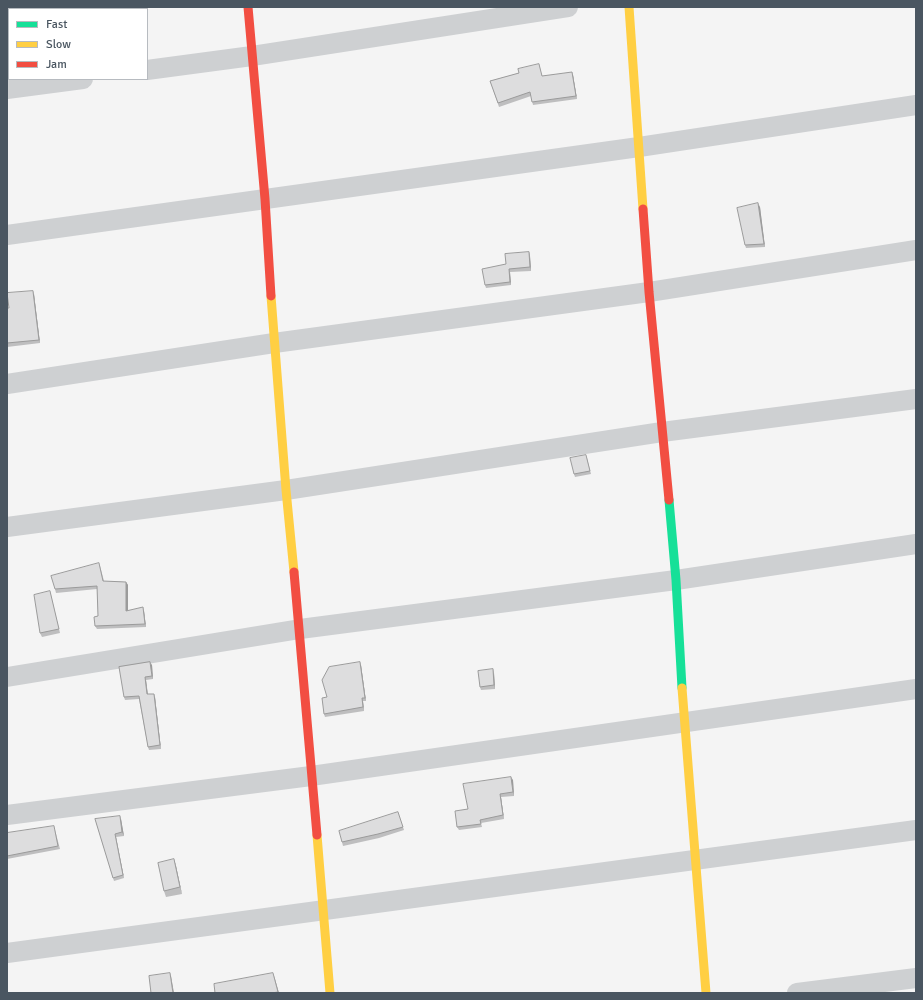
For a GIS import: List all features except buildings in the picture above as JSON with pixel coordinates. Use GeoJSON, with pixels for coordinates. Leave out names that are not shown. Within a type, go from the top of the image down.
{"type":"FeatureCollection","features":[{"type":"Feature","properties":{"kind":"street"},"geometry":{"type":"LineString","coordinates":[[248,7],[266,199],[274,344],[286,490],[300,629],[330,993]]}},
{"type":"Feature","properties":{"kind":"street"},"geometry":{"type":"LineString","coordinates":[[148,70],[252,56],[568,7]]}},
{"type":"Feature","properties":{"kind":"street"},"geometry":{"type":"LineString","coordinates":[[629,7],[649,292],[676,580],[694,860],[706,993]]}},
{"type":"Feature","properties":{"kind":"street"},"geometry":{"type":"LineString","coordinates":[[7,89],[74,80]]}},
{"type":"Feature","properties":{"kind":"street"},"geometry":{"type":"LineString","coordinates":[[7,235],[639,147],[916,105]]}},
{"type":"Feature","properties":{"kind":"street"},"geometry":{"type":"LineString","coordinates":[[7,384],[274,344],[649,292],[916,250]]}},
{"type":"Feature","properties":{"kind":"street"},"geometry":{"type":"LineString","coordinates":[[7,527],[286,490],[662,432],[916,399]]}},
{"type":"Feature","properties":{"kind":"street"},"geometry":{"type":"LineString","coordinates":[[7,677],[300,629],[676,580],[916,544]]}},
{"type":"Feature","properties":{"kind":"street"},"geometry":{"type":"LineString","coordinates":[[7,815],[311,776],[916,689]]}},
{"type":"Feature","properties":{"kind":"street"},"geometry":{"type":"LineString","coordinates":[[7,953],[916,830]]}},
{"type":"Feature","properties":{"kind":"street"},"geometry":{"type":"LineString","coordinates":[[797,993],[916,978]]}},
{"type":"Feature","properties":{"kind":"traffic: fast"},"geometry":{"type":"LineString","coordinates":[[669,500],[676,580],[682,688]]}},
{"type":"Feature","properties":{"kind":"traffic: slow"},"geometry":{"type":"LineString","coordinates":[[629,7],[643,209]]}},
{"type":"Feature","properties":{"kind":"traffic: slow"},"geometry":{"type":"LineString","coordinates":[[271,296],[294,572]]}},
{"type":"Feature","properties":{"kind":"traffic: slow"},"geometry":{"type":"LineString","coordinates":[[682,688],[706,993]]}},
{"type":"Feature","properties":{"kind":"traffic: slow"},"geometry":{"type":"LineString","coordinates":[[317,835],[330,993]]}},
{"type":"Feature","properties":{"kind":"traffic: jam"},"geometry":{"type":"LineString","coordinates":[[248,7],[265,199],[271,296]]}},
{"type":"Feature","properties":{"kind":"traffic: jam"},"geometry":{"type":"LineString","coordinates":[[643,209],[649,292],[669,500]]}},
{"type":"Feature","properties":{"kind":"traffic: jam"},"geometry":{"type":"LineString","coordinates":[[294,572],[317,835]]}}]}
